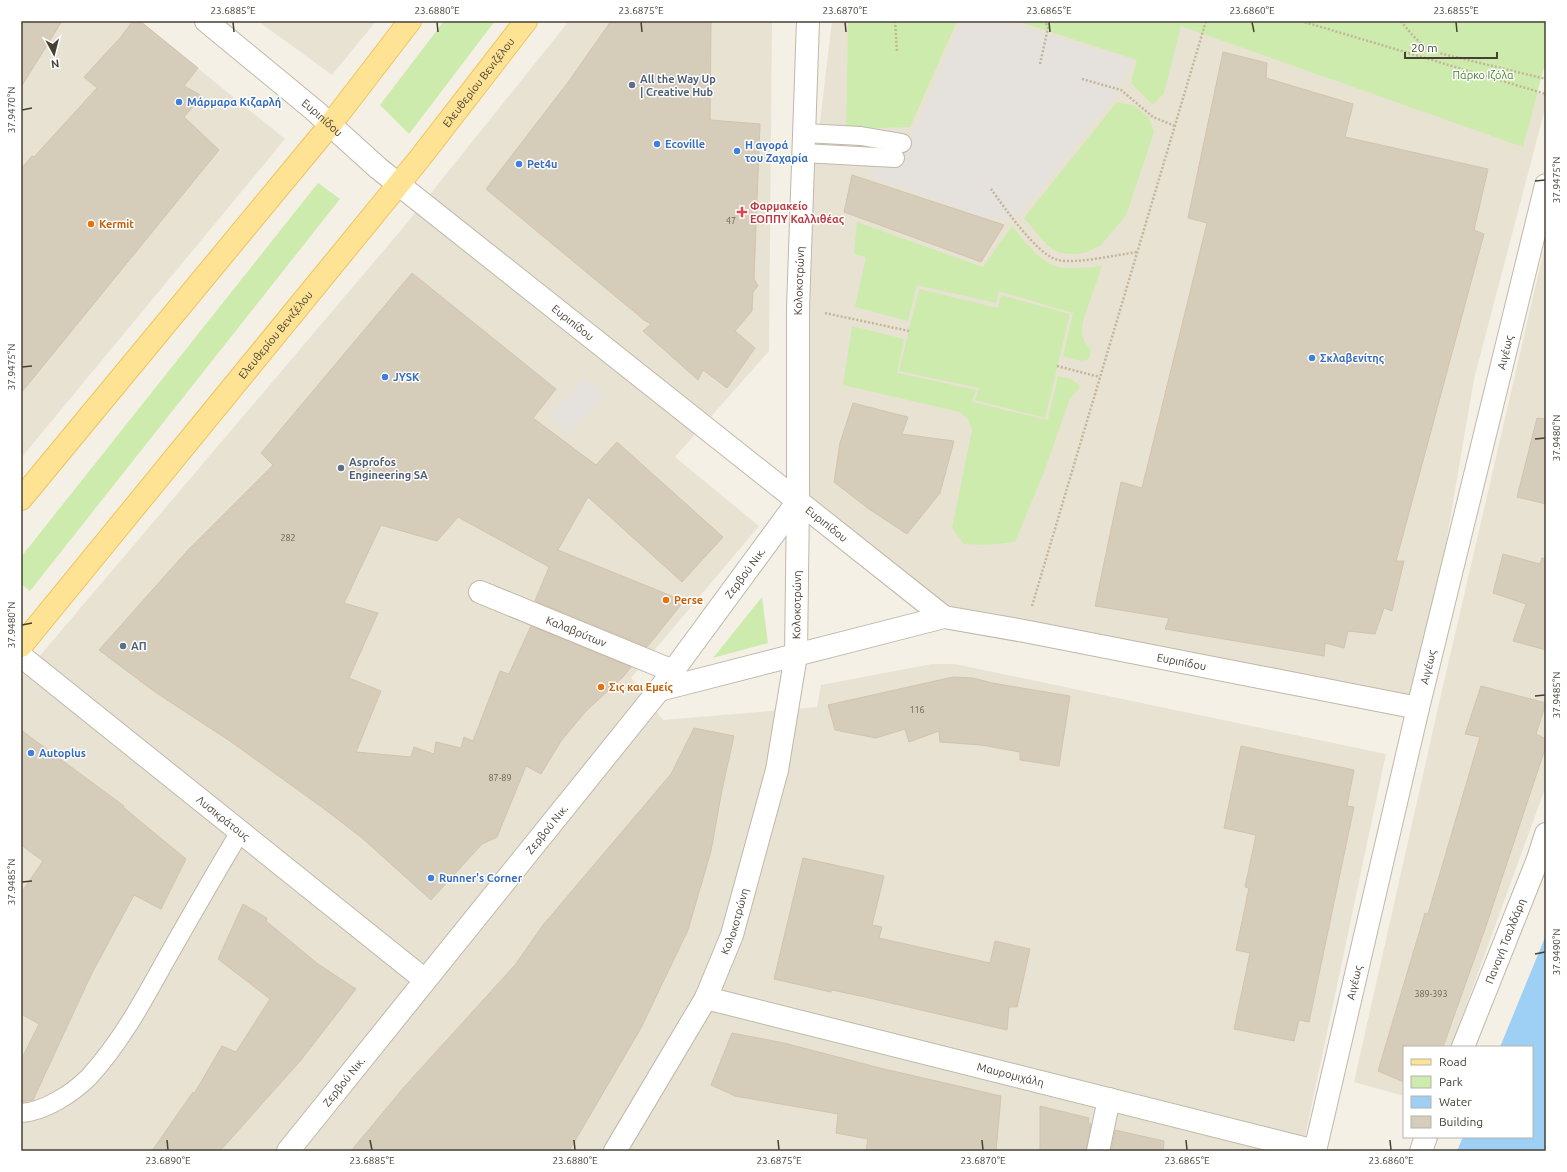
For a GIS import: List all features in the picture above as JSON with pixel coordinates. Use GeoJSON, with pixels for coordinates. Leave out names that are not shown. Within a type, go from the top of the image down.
{"type":"FeatureCollection","features":[{"type":"Feature","properties":{"kind":"main road"},"geometry":{"type":"LineString","coordinates":[[21,500],[330,125],[410,21]]}},
{"type":"Feature","properties":{"kind":"main road","name":"Ελευθερίου Βενιζέλου"},"geometry":{"type":"LineString","coordinates":[[21,646],[420,158],[526,21]]}},
{"type":"Feature","properties":{"kind":"street","name":"Ευριπίδου"},"geometry":{"type":"LineString","coordinates":[[206,21],[314,110],[378,168],[944,617]]}},
{"type":"Feature","properties":{"kind":"street","name":"Κολοκοτρώνη"},"geometry":{"type":"LineString","coordinates":[[615,1151],[706,998],[732,935],[777,770],[796,655],[798,308],[808,21]]}},
{"type":"Feature","properties":{"kind":"street","name":"Αιγέως"},"geometry":{"type":"LineString","coordinates":[[1315,1151],[1418,708],[1546,185]]}},
{"type":"Feature","properties":{"kind":"street","name":"Ζερβού Νικ."},"geometry":{"type":"LineString","coordinates":[[288,1151],[659,690],[798,501]]}},
{"type":"Feature","properties":{"kind":"street","name":"Καλαβρύτων"},"geometry":{"type":"LineString","coordinates":[[480,592],[673,671]]}},
{"type":"Feature","properties":{"kind":"street","name":"Ευριπίδου"},"geometry":{"type":"LineString","coordinates":[[659,690],[944,617],[1024,631],[1418,708]]}},
{"type":"Feature","properties":{"kind":"street","name":"Λυσικράτους"},"geometry":{"type":"LineString","coordinates":[[21,656],[425,980]]}},
{"type":"Feature","properties":{"kind":"street","name":"Παναγή Τσαλδάρη"},"geometry":{"type":"LineString","coordinates":[[1462,1046],[1538,859],[1546,834]]}},
{"type":"Feature","properties":{"kind":"street","name":"Μαυρομιχάλη"},"geometry":{"type":"LineString","coordinates":[[706,998],[1315,1151]]}},
{"type":"Feature","properties":{"kind":"street"},"geometry":{"type":"LineString","coordinates":[[1098,1151],[1109,1099]]}},
{"type":"Feature","properties":{"kind":"street"},"geometry":{"type":"LineString","coordinates":[[1421,1151],[1426,1138]]}},
{"type":"Feature","properties":{"kind":"lane"},"geometry":{"type":"LineString","coordinates":[[803,143],[898,151]]}},
{"type":"Feature","properties":{"kind":"lane"},"geometry":{"type":"LineString","coordinates":[[21,1113],[30,1113],[61,1099],[88,1077],[117,1042],[138,1009],[240,832]]}},
{"type":"Feature","properties":{"kind":"path"},"geometry":{"type":"LineString","coordinates":[[895,21],[897,51]]}},
{"type":"Feature","properties":{"kind":"path"},"geometry":{"type":"LineString","coordinates":[[1040,64],[1048,28],[1045,21]]}},
{"type":"Feature","properties":{"kind":"path"},"geometry":{"type":"LineString","coordinates":[[1024,631],[1206,21]]}},
{"type":"Feature","properties":{"kind":"path"},"geometry":{"type":"LineString","coordinates":[[1301,21],[1546,94]]}},
{"type":"Feature","properties":{"kind":"path"},"geometry":{"type":"LineString","coordinates":[[1401,21],[1414,38],[1425,47],[1435,52],[1546,79]]}},
{"type":"Feature","properties":{"kind":"path"},"geometry":{"type":"LineString","coordinates":[[1082,79],[1121,90],[1153,117],[1175,126]]}},
{"type":"Feature","properties":{"kind":"path"},"geometry":{"type":"LineString","coordinates":[[991,189],[1037,247],[1056,260],[1079,260],[1137,252]]}},
{"type":"Feature","properties":{"kind":"path"},"geometry":{"type":"LineString","coordinates":[[798,308],[909,331]]}},
{"type":"Feature","properties":{"kind":"path"},"geometry":{"type":"LineString","coordinates":[[1057,366],[1100,378]]}},
{"type":"Feature","properties":{"kind":"shaded area"},"geometry":{"type":"Polygon","coordinates":[[[21,21],[140,21],[285,139],[21,458],[21,21]]]}},
{"type":"Feature","properties":{"kind":"shaded area"},"geometry":{"type":"Polygon","coordinates":[[[258,21],[376,21],[332,75],[258,21]]]}},
{"type":"Feature","properties":{"kind":"shaded area"},"geometry":{"type":"Polygon","coordinates":[[[569,21],[772,21],[769,351],[675,457],[759,526],[631,678],[663,720],[817,707],[821,685],[932,664],[955,664],[1386,754],[1302,1151],[21,1151],[21,678],[402,229],[569,21]]]}},
{"type":"Feature","properties":{"kind":"shaded area"},"geometry":{"type":"Polygon","coordinates":[[[832,21],[1306,21],[1546,95],[1546,105],[1474,379],[1418,708],[944,617],[798,511],[798,308],[832,21]]]}},
{"type":"Feature","properties":{"kind":"shaded area"},"geometry":{"type":"Polygon","coordinates":[[[962,21],[1002,21],[1131,60],[1115,96],[1022,212],[1007,219],[981,217],[868,175],[884,140],[910,140],[962,21]]]}},
{"type":"Feature","properties":{"kind":"shaded area"},"geometry":{"type":"Polygon","coordinates":[[[1546,241],[1546,786],[1451,1046],[1403,1046],[1403,1096],[1354,1082],[1440,699],[1546,241]]]}},
{"type":"Feature","properties":{"kind":"shaded area"},"geometry":{"type":"Polygon","coordinates":[[[585,377],[604,395],[570,434],[550,416],[585,377]]]}},
{"type":"Feature","properties":{"kind":"green space"},"geometry":{"type":"Polygon","coordinates":[[[444,21],[495,21],[409,134],[380,105],[444,21]]]}},
{"type":"Feature","properties":{"kind":"green space"},"geometry":{"type":"Polygon","coordinates":[[[848,21],[957,21],[910,127],[846,129],[848,21]]]}},
{"type":"Feature","properties":{"kind":"green space","name":"Πάρκο Ιζόλα"},"geometry":{"type":"Polygon","coordinates":[[[1017,21],[1546,21],[1546,60],[1523,147],[1181,26],[1164,93],[1153,105],[1131,83],[1137,60],[1017,21]]]}},
{"type":"Feature","properties":{"kind":"green space"},"geometry":{"type":"Polygon","coordinates":[[[1117,102],[1135,106],[1149,118],[1154,132],[1126,215],[1101,245],[1085,253],[1061,253],[1049,247],[1024,218],[1117,102]]]}},
{"type":"Feature","properties":{"kind":"green space"},"geometry":{"type":"Polygon","coordinates":[[[318,183],[340,199],[30,591],[21,584],[21,557],[318,183]]]}},
{"type":"Feature","properties":{"kind":"green space"},"geometry":{"type":"Polygon","coordinates":[[[857,222],[983,267],[1012,226],[1035,252],[1049,263],[1064,268],[1102,266],[1082,325],[1082,333],[1085,343],[1091,349],[1088,359],[1082,361],[1063,356],[1073,313],[999,291],[996,303],[917,285],[908,321],[855,307],[866,257],[854,254],[857,222]]]}},
{"type":"Feature","properties":{"kind":"green space"},"geometry":{"type":"Polygon","coordinates":[[[919,289],[998,308],[1001,295],[1070,314],[1045,418],[975,400],[979,388],[899,371],[919,289]]]}},
{"type":"Feature","properties":{"kind":"green space"},"geometry":{"type":"Polygon","coordinates":[[[852,326],[904,339],[897,373],[976,390],[972,402],[1048,420],[1058,376],[1071,379],[1080,386],[1070,398],[1044,472],[1015,542],[988,545],[964,544],[952,528],[972,430],[968,419],[960,412],[843,385],[852,326]]]}},
{"type":"Feature","properties":{"kind":"green space"},"geometry":{"type":"Polygon","coordinates":[[[762,597],[768,643],[713,658],[762,597]]]}},
{"type":"Feature","properties":{"kind":"water"},"geometry":{"type":"Polygon","coordinates":[[[1546,935],[1546,1151],[1457,1151],[1463,1138],[1533,1138],[1533,1046],[1500,1046],[1546,935]]]}},
{"type":"Feature","properties":{"kind":"building"},"geometry":{"type":"Polygon","coordinates":[[[21,21],[62,21],[21,87],[21,21]]]}},
{"type":"Feature","properties":{"kind":"building"},"geometry":{"type":"Polygon","coordinates":[[[133,21],[140,21],[198,68],[184,86],[202,96],[184,117],[219,150],[21,393],[21,169],[32,156],[34,157],[97,88],[84,77],[120,38],[133,21]]]}},
{"type":"Feature","properties":{"kind":"building"},"geometry":{"type":"Polygon","coordinates":[[[611,21],[711,21],[710,120],[760,124],[754,279],[758,286],[753,292],[752,311],[735,331],[755,348],[727,388],[703,370],[698,380],[643,331],[651,324],[644,320],[486,189],[569,81],[611,21]]]}},
{"type":"Feature","properties":{"kind":"building","name":"Σκλαβενίτης"},"geometry":{"type":"Polygon","coordinates":[[[1223,52],[1267,63],[1266,78],[1353,104],[1345,137],[1488,169],[1474,230],[1484,234],[1396,561],[1404,561],[1392,611],[1384,608],[1375,634],[1348,631],[1344,648],[1325,643],[1324,656],[1165,629],[1169,618],[1095,606],[1121,482],[1142,488],[1207,223],[1188,218],[1223,52]]]}},
{"type":"Feature","properties":{"kind":"building"},"geometry":{"type":"Polygon","coordinates":[[[852,175],[1004,225],[981,262],[844,212],[852,175]]]}},
{"type":"Feature","properties":{"kind":"building"},"geometry":{"type":"Polygon","coordinates":[[[412,273],[556,389],[533,418],[596,465],[617,442],[723,537],[682,582],[588,497],[558,550],[684,601],[647,647],[535,601],[549,567],[458,517],[437,541],[381,525],[344,603],[378,613],[349,678],[381,691],[356,752],[411,757],[414,747],[434,754],[436,742],[461,748],[464,737],[473,741],[500,671],[509,674],[531,626],[631,667],[623,677],[586,711],[561,741],[541,774],[526,766],[497,837],[482,844],[431,900],[362,838],[327,811],[230,741],[155,692],[99,650],[188,550],[273,465],[261,453],[412,273]]]}},
{"type":"Feature","properties":{"kind":"building"},"geometry":{"type":"Polygon","coordinates":[[[853,403],[908,417],[902,434],[954,441],[940,493],[907,534],[869,509],[834,482],[840,443],[853,403]]]}},
{"type":"Feature","properties":{"kind":"building"},"geometry":{"type":"Polygon","coordinates":[[[1537,418],[1546,419],[1546,504],[1517,497],[1537,418]]]}},
{"type":"Feature","properties":{"kind":"building"},"geometry":{"type":"Polygon","coordinates":[[[1503,554],[1540,564],[1542,558],[1546,559],[1546,650],[1513,641],[1526,604],[1493,593],[1503,554]]]}},
{"type":"Feature","properties":{"kind":"building"},"geometry":{"type":"Polygon","coordinates":[[[953,677],[973,678],[992,683],[1070,696],[1059,766],[1020,760],[1020,752],[981,745],[940,742],[939,731],[909,742],[905,729],[876,738],[835,730],[828,705],[953,677]]]}},
{"type":"Feature","properties":{"kind":"building"},"geometry":{"type":"Polygon","coordinates":[[[1481,686],[1546,703],[1536,734],[1546,739],[1546,746],[1485,929],[1443,1046],[1403,1046],[1403,1082],[1378,1071],[1425,913],[1428,914],[1480,737],[1465,734],[1481,686]]]}},
{"type":"Feature","properties":{"kind":"building"},"geometry":{"type":"Polygon","coordinates":[[[694,728],[734,736],[711,851],[688,930],[641,1028],[569,1151],[351,1151],[405,1086],[515,965],[543,925],[671,774],[694,728]]]}},
{"type":"Feature","properties":{"kind":"building"},"geometry":{"type":"Polygon","coordinates":[[[21,730],[124,806],[123,807],[186,859],[161,909],[134,895],[92,973],[33,1100],[21,1102],[21,1060],[39,1024],[21,1014],[21,893],[43,861],[21,845],[21,730]]]}},
{"type":"Feature","properties":{"kind":"building"},"geometry":{"type":"Polygon","coordinates":[[[1241,746],[1354,770],[1347,806],[1354,807],[1309,1022],[1299,1020],[1294,1041],[1234,1029],[1250,953],[1236,950],[1249,888],[1245,887],[1256,835],[1224,828],[1241,746]]]}},
{"type":"Feature","properties":{"kind":"building"},"geometry":{"type":"Polygon","coordinates":[[[803,858],[884,876],[872,925],[882,927],[879,938],[990,963],[995,941],[1030,949],[1017,1007],[1009,1007],[1007,1030],[865,997],[832,990],[831,992],[774,979],[803,858]]]}},
{"type":"Feature","properties":{"kind":"building"},"geometry":{"type":"Polygon","coordinates":[[[243,904],[267,918],[266,921],[318,964],[356,989],[301,1060],[220,1151],[152,1151],[193,1092],[194,1094],[222,1046],[236,1052],[270,999],[218,959],[243,904]]]}},
{"type":"Feature","properties":{"kind":"building"},"geometry":{"type":"Polygon","coordinates":[[[732,1033],[784,1043],[880,1068],[1001,1096],[996,1151],[866,1151],[868,1139],[836,1133],[838,1114],[735,1096],[711,1085],[732,1033]]]}},
{"type":"Feature","properties":{"kind":"building"},"geometry":{"type":"Polygon","coordinates":[[[1040,1106],[1089,1118],[1088,1123],[1091,1124],[1086,1151],[1040,1151],[1040,1106]]]}},
{"type":"Feature","properties":{"kind":"building"},"geometry":{"type":"Polygon","coordinates":[[[1115,1130],[1164,1141],[1163,1151],[1111,1151],[1115,1130]]]}},
{"type":"Feature","properties":{"kind":"place","name":"All the Way Up | Creative Hub"},"geometry":{"type":"Point","coordinates":[632,85]}},
{"type":"Feature","properties":{"kind":"place","name":"Μάρμαρα Κιζαρλή"},"geometry":{"type":"Point","coordinates":[179,102]}},
{"type":"Feature","properties":{"kind":"place","name":"Ecoville"},"geometry":{"type":"Point","coordinates":[657,144]}},
{"type":"Feature","properties":{"kind":"place","name":"Η αγορά του Ζαχαρία"},"geometry":{"type":"Point","coordinates":[737,151]}},
{"type":"Feature","properties":{"kind":"place","name":"Pet4u"},"geometry":{"type":"Point","coordinates":[519,164]}},
{"type":"Feature","properties":{"kind":"place","name":"Φαρμακείο ΕΟΠΠΥ Καλλιθέας"},"geometry":{"type":"Point","coordinates":[742,212]}},
{"type":"Feature","properties":{"kind":"place","name":"Kermit"},"geometry":{"type":"Point","coordinates":[91,224]}},
{"type":"Feature","properties":{"kind":"place","name":"Σκλαβενίτης"},"geometry":{"type":"Point","coordinates":[1312,358]}},
{"type":"Feature","properties":{"kind":"place","name":"JYSK"},"geometry":{"type":"Point","coordinates":[385,377]}},
{"type":"Feature","properties":{"kind":"place","name":"Asprofos Engineering SA"},"geometry":{"type":"Point","coordinates":[341,468]}},
{"type":"Feature","properties":{"kind":"place","name":"Perse"},"geometry":{"type":"Point","coordinates":[666,600]}},
{"type":"Feature","properties":{"kind":"place","name":"ΑΠ"},"geometry":{"type":"Point","coordinates":[123,646]}},
{"type":"Feature","properties":{"kind":"place","name":"Σις και Εμείς"},"geometry":{"type":"Point","coordinates":[601,687]}},
{"type":"Feature","properties":{"kind":"place","name":"Autoplus"},"geometry":{"type":"Point","coordinates":[31,753]}},
{"type":"Feature","properties":{"kind":"place","name":"Runner's Corner"},"geometry":{"type":"Point","coordinates":[431,878]}}]}
